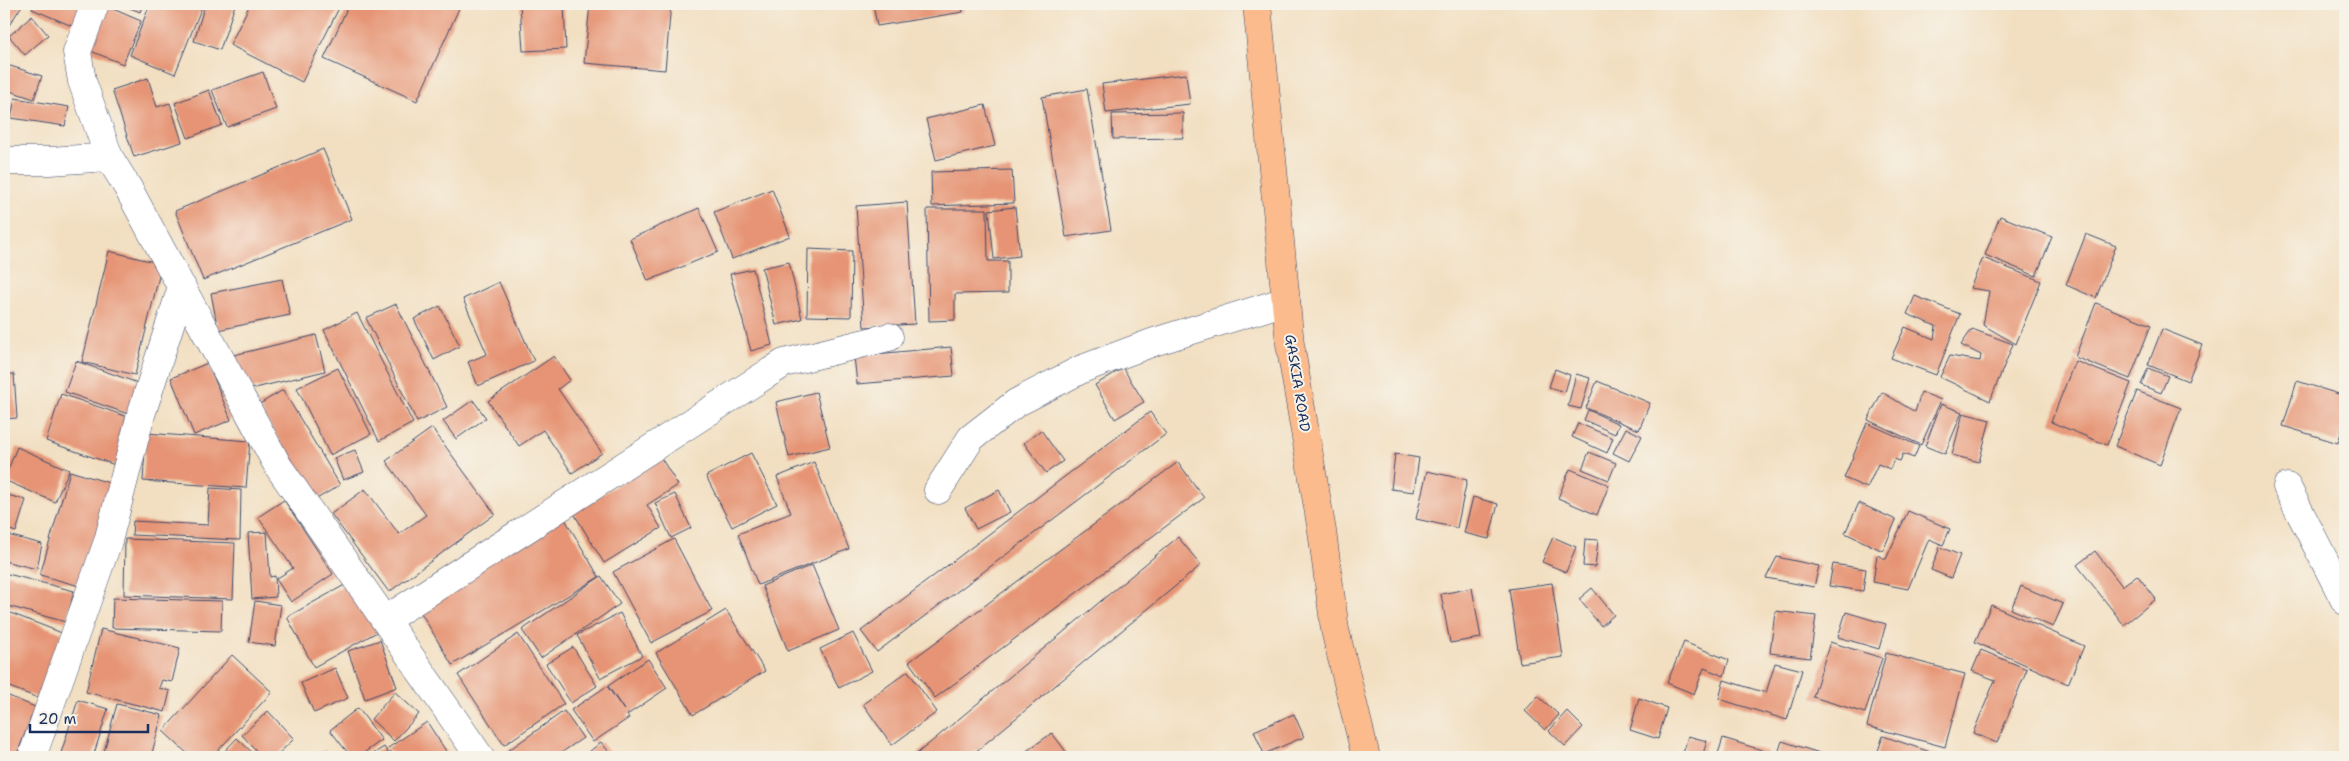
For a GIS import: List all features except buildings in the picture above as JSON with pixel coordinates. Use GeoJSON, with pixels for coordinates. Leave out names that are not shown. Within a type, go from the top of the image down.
{"type":"FeatureCollection","features":[{"type":"Feature","properties":{"kind":"main road","name":"GASKIA ROAD"},"geometry":{"type":"LineString","coordinates":[[1257,4],[1290,344],[1322,532],[1336,630],[1366,757]]}},
{"type":"Feature","properties":{"kind":"street"},"geometry":{"type":"LineString","coordinates":[[95,4],[77,52],[82,81],[109,157],[128,188],[278,466],[480,757]]}},
{"type":"Feature","properties":{"kind":"street"},"geometry":{"type":"LineString","coordinates":[[4,161],[50,161],[109,157]]}},
{"type":"Feature","properties":{"kind":"street"},"geometry":{"type":"LineString","coordinates":[[32,757],[108,541],[140,418],[182,288]]}},
{"type":"Feature","properties":{"kind":"street"},"geometry":{"type":"LineString","coordinates":[[938,490],[971,438],[1016,403],[1082,369],[1154,342],[1286,301]]}},
{"type":"Feature","properties":{"kind":"street"},"geometry":{"type":"LineString","coordinates":[[385,620],[784,363],[889,337]]}},
{"type":"Feature","properties":{"kind":"street"},"geometry":{"type":"LineString","coordinates":[[2286,487],[2345,601]]}}]}
